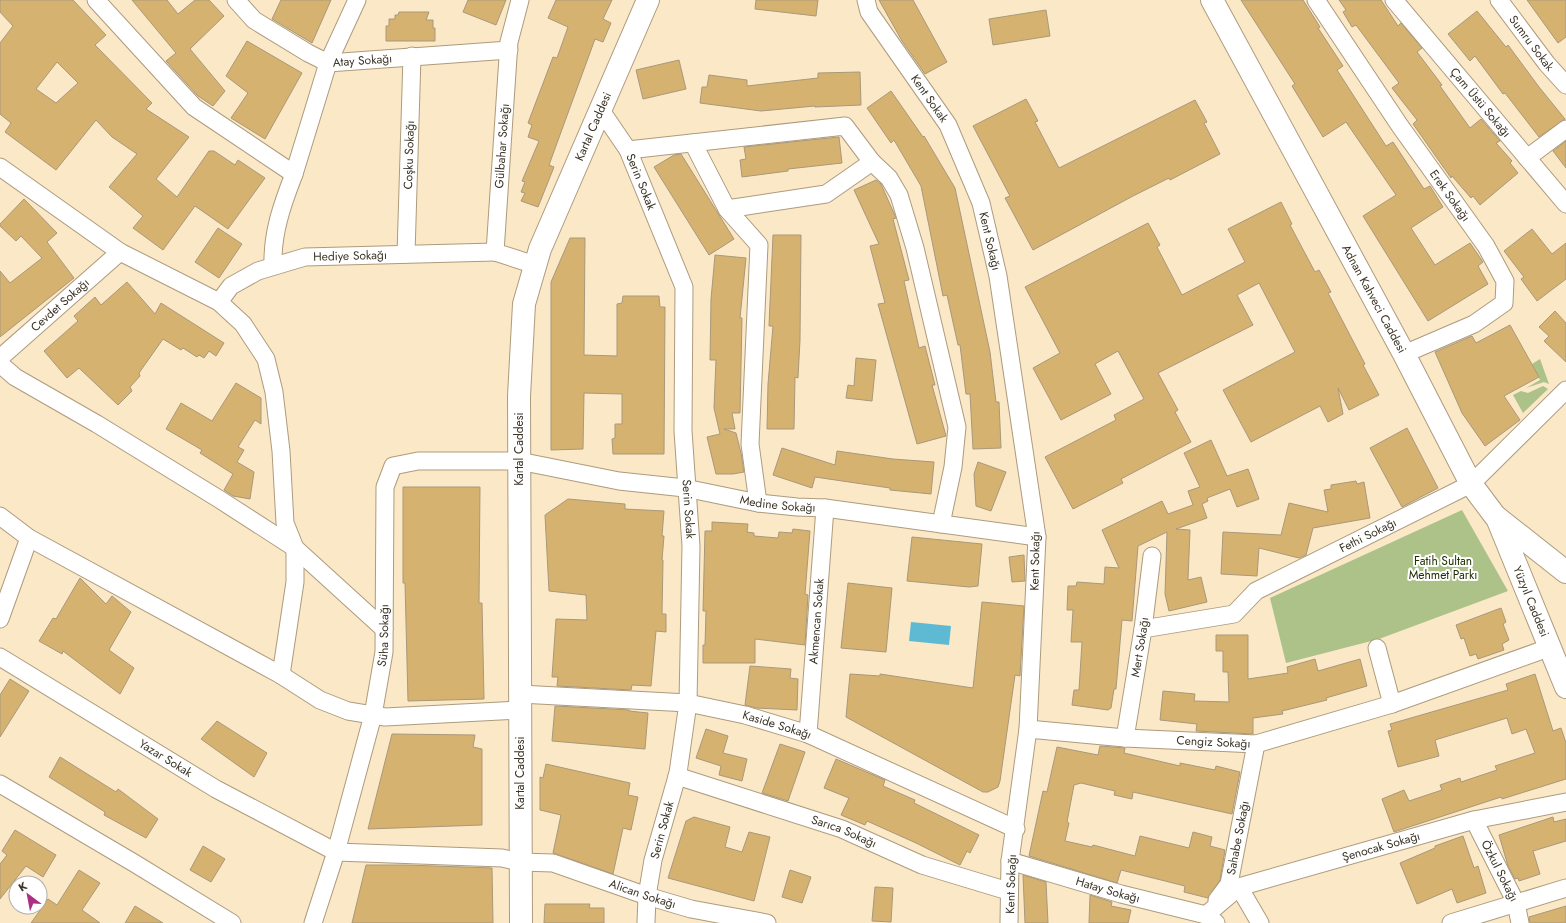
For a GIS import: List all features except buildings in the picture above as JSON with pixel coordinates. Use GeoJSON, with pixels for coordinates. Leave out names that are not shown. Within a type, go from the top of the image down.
{"type":"FeatureCollection","features":[{"type":"Feature","properties":{"kind":"main road","name":"Kartal Caddesi"},"geometry":{"type":"LineString","coordinates":[[520,923],[519,396],[524,304],[540,249],[648,0]]}},
{"type":"Feature","properties":{"kind":"main road","name":"Adnan Kahveci Caddesi"},"geometry":{"type":"LineString","coordinates":[[1212,0],[1404,354],[1471,484],[1495,516],[1566,572]]}},
{"type":"Feature","properties":{"kind":"main road","name":"Yüzyıl Caddesi"},"geometry":{"type":"LineString","coordinates":[[1495,516],[1551,647],[1566,687]]}},
{"type":"Feature","properties":{"kind":"street"},"geometry":{"type":"LineString","coordinates":[[96,0],[194,107],[294,174]]}},
{"type":"Feature","properties":{"kind":"street","name":"Atay Sokağı"},"geometry":{"type":"LineString","coordinates":[[236,0],[254,20],[328,64],[412,56],[509,50]]}},
{"type":"Feature","properties":{"kind":"street"},"geometry":{"type":"LineString","coordinates":[[273,266],[272,246],[278,215],[294,174],[328,64],[357,0]]}},
{"type":"Feature","properties":{"kind":"street","name":"Gülbahar Sokağı"},"geometry":{"type":"LineString","coordinates":[[495,252],[509,42],[520,0]]}},
{"type":"Feature","properties":{"kind":"street","name":"Kent Sokak"},"geometry":{"type":"LineString","coordinates":[[866,0],[869,12],[948,125],[982,203]]}},
{"type":"Feature","properties":{"kind":"street","name":"Erek Sokağı"},"geometry":{"type":"LineString","coordinates":[[1316,0],[1400,126],[1486,246],[1505,282],[1504,303],[1474,324],[1404,354]]}},
{"type":"Feature","properties":{"kind":"street","name":"Çam Üstü Sokağı"},"geometry":{"type":"LineString","coordinates":[[1394,0],[1566,204]]}},
{"type":"Feature","properties":{"kind":"street","name":"Sumru Sokak"},"geometry":{"type":"LineString","coordinates":[[1500,0],[1547,64],[1566,85]]}},
{"type":"Feature","properties":{"kind":"street","name":"Coşku Sokağı"},"geometry":{"type":"LineString","coordinates":[[406,254],[412,56]]}},
{"type":"Feature","properties":{"kind":"street","name":"Serin Sokak"},"geometry":{"type":"LineString","coordinates":[[600,109],[628,150],[684,287],[682,431],[690,546],[688,703],[677,776],[653,860],[647,896],[646,923]]}},
{"type":"Feature","properties":{"kind":"street"},"geometry":{"type":"LineString","coordinates":[[628,150],[845,126],[872,162],[889,178],[899,195],[913,240],[957,427],[953,467],[941,524]]}},
{"type":"Feature","properties":{"kind":"street"},"geometry":{"type":"LineString","coordinates":[[1527,158],[1566,129]]}},
{"type":"Feature","properties":{"kind":"street"},"geometry":{"type":"LineString","coordinates":[[693,143],[727,209],[759,245],[750,444],[758,503]]}},
{"type":"Feature","properties":{"kind":"street"},"geometry":{"type":"LineString","coordinates":[[727,209],[826,194],[872,162]]}},
{"type":"Feature","properties":{"kind":"street"},"geometry":{"type":"LineString","coordinates":[[0,167],[120,252],[218,302],[243,324],[266,359],[274,392],[281,451],[285,523],[295,548],[295,582],[281,675]]}},
{"type":"Feature","properties":{"kind":"street","name":"Kent Sokağı"},"geometry":{"type":"LineString","coordinates":[[982,203],[998,276],[1037,537],[1028,729],[1016,829],[1010,861],[1008,891],[1009,923]]}},
{"type":"Feature","properties":{"kind":"street","name":"Cevdet Sokağı"},"geometry":{"type":"LineString","coordinates":[[0,358],[120,252]]}},
{"type":"Feature","properties":{"kind":"street"},"geometry":{"type":"LineString","coordinates":[[495,252],[535,265]]}},
{"type":"Feature","properties":{"kind":"street","name":"Hediye Sokağı"},"geometry":{"type":"LineString","coordinates":[[218,302],[231,286],[258,270],[305,257],[495,252]]}},
{"type":"Feature","properties":{"kind":"street"},"geometry":{"type":"LineString","coordinates":[[0,364],[15,377],[199,486],[295,548],[384,629]]}},
{"type":"Feature","properties":{"kind":"street","name":"Fethi Sokağı"},"geometry":{"type":"LineString","coordinates":[[1143,630],[1234,614],[1256,591],[1471,484],[1566,390]]}},
{"type":"Feature","properties":{"kind":"street","name":"Süha Sokağı"},"geometry":{"type":"LineString","coordinates":[[313,923],[336,852],[373,715],[384,652],[385,487],[393,466],[418,461],[519,461]]}},
{"type":"Feature","properties":{"kind":"street","name":"Medine Sokağı"},"geometry":{"type":"LineString","coordinates":[[519,461],[619,481],[685,488],[758,503],[825,508],[1037,537]]}},
{"type":"Feature","properties":{"kind":"street","name":"Akmencan Sokak"},"geometry":{"type":"LineString","coordinates":[[808,734],[825,508]]}},
{"type":"Feature","properties":{"kind":"street","name":"Kaside Sokağı"},"geometry":{"type":"LineString","coordinates":[[0,516],[28,538],[281,675],[320,700],[348,711],[385,716],[520,702],[688,703],[745,715],[808,734],[1016,829]]}},
{"type":"Feature","properties":{"kind":"street"},"geometry":{"type":"LineString","coordinates":[[0,619],[28,538]]}},
{"type":"Feature","properties":{"kind":"street","name":"Mert Sokağı"},"geometry":{"type":"LineString","coordinates":[[1125,738],[1143,630],[1152,556]]}},
{"type":"Feature","properties":{"kind":"street","name":"Cengiz Sokağı"},"geometry":{"type":"LineString","coordinates":[[1028,729],[1125,738],[1256,744],[1392,704],[1551,647]]}},
{"type":"Feature","properties":{"kind":"street"},"geometry":{"type":"LineString","coordinates":[[1377,648],[1392,704]]}},
{"type":"Feature","properties":{"kind":"street","name":"Yazar Sokak"},"geometry":{"type":"LineString","coordinates":[[0,657],[216,789],[336,852]]}},
{"type":"Feature","properties":{"kind":"street","name":"Sahabe Sokağı"},"geometry":{"type":"LineString","coordinates":[[1207,920],[1229,884],[1256,744]]}},
{"type":"Feature","properties":{"kind":"street","name":"Sarıca Sokağı"},"geometry":{"type":"LineString","coordinates":[[677,776],[842,829],[922,865],[1008,891]]}},
{"type":"Feature","properties":{"kind":"street"},"geometry":{"type":"LineString","coordinates":[[0,784],[232,923]]}},
{"type":"Feature","properties":{"kind":"street","name":"Şenocak Sokağı"},"geometry":{"type":"LineString","coordinates":[[1207,920],[1239,888],[1474,820],[1566,802]]}},
{"type":"Feature","properties":{"kind":"street","name":"Özkul Sokağı"},"geometry":{"type":"LineString","coordinates":[[1474,820],[1516,903],[1520,923]]}},
{"type":"Feature","properties":{"kind":"street","name":"Alican Sokağı"},"geometry":{"type":"LineString","coordinates":[[336,852],[502,858],[520,862],[553,863],[647,896],[691,909],[767,923]]}},
{"type":"Feature","properties":{"kind":"street","name":"Hatay Sokağı"},"geometry":{"type":"LineString","coordinates":[[1010,861],[1207,920]]}},
{"type":"Feature","properties":{"kind":"street"},"geometry":{"type":"LineString","coordinates":[[1239,888],[1260,923]]}},
{"type":"Feature","properties":{"kind":"street"},"geometry":{"type":"LineString","coordinates":[[1451,923],[1566,888]]}},
{"type":"Feature","properties":{"kind":"green space"},"geometry":{"type":"Polygon","coordinates":[[[1540,359],[1549,384],[1544,382],[1526,388],[1540,380],[1532,364],[1540,359]]]}},
{"type":"Feature","properties":{"kind":"green space"},"geometry":{"type":"Polygon","coordinates":[[[1543,386],[1548,389],[1523,413],[1513,395],[1521,391],[1528,393],[1543,386]]]}},
{"type":"Feature","properties":{"kind":"green space","name":"Fatih Sultan Mehmet Parkı"},"geometry":{"type":"Polygon","coordinates":[[[1462,510],[1508,591],[1379,639],[1286,663],[1270,598],[1462,510]]]}},
{"type":"Feature","properties":{"kind":"water"},"geometry":{"type":"Polygon","coordinates":[[[911,622],[951,626],[949,645],[909,641],[911,622]]]}}]}
